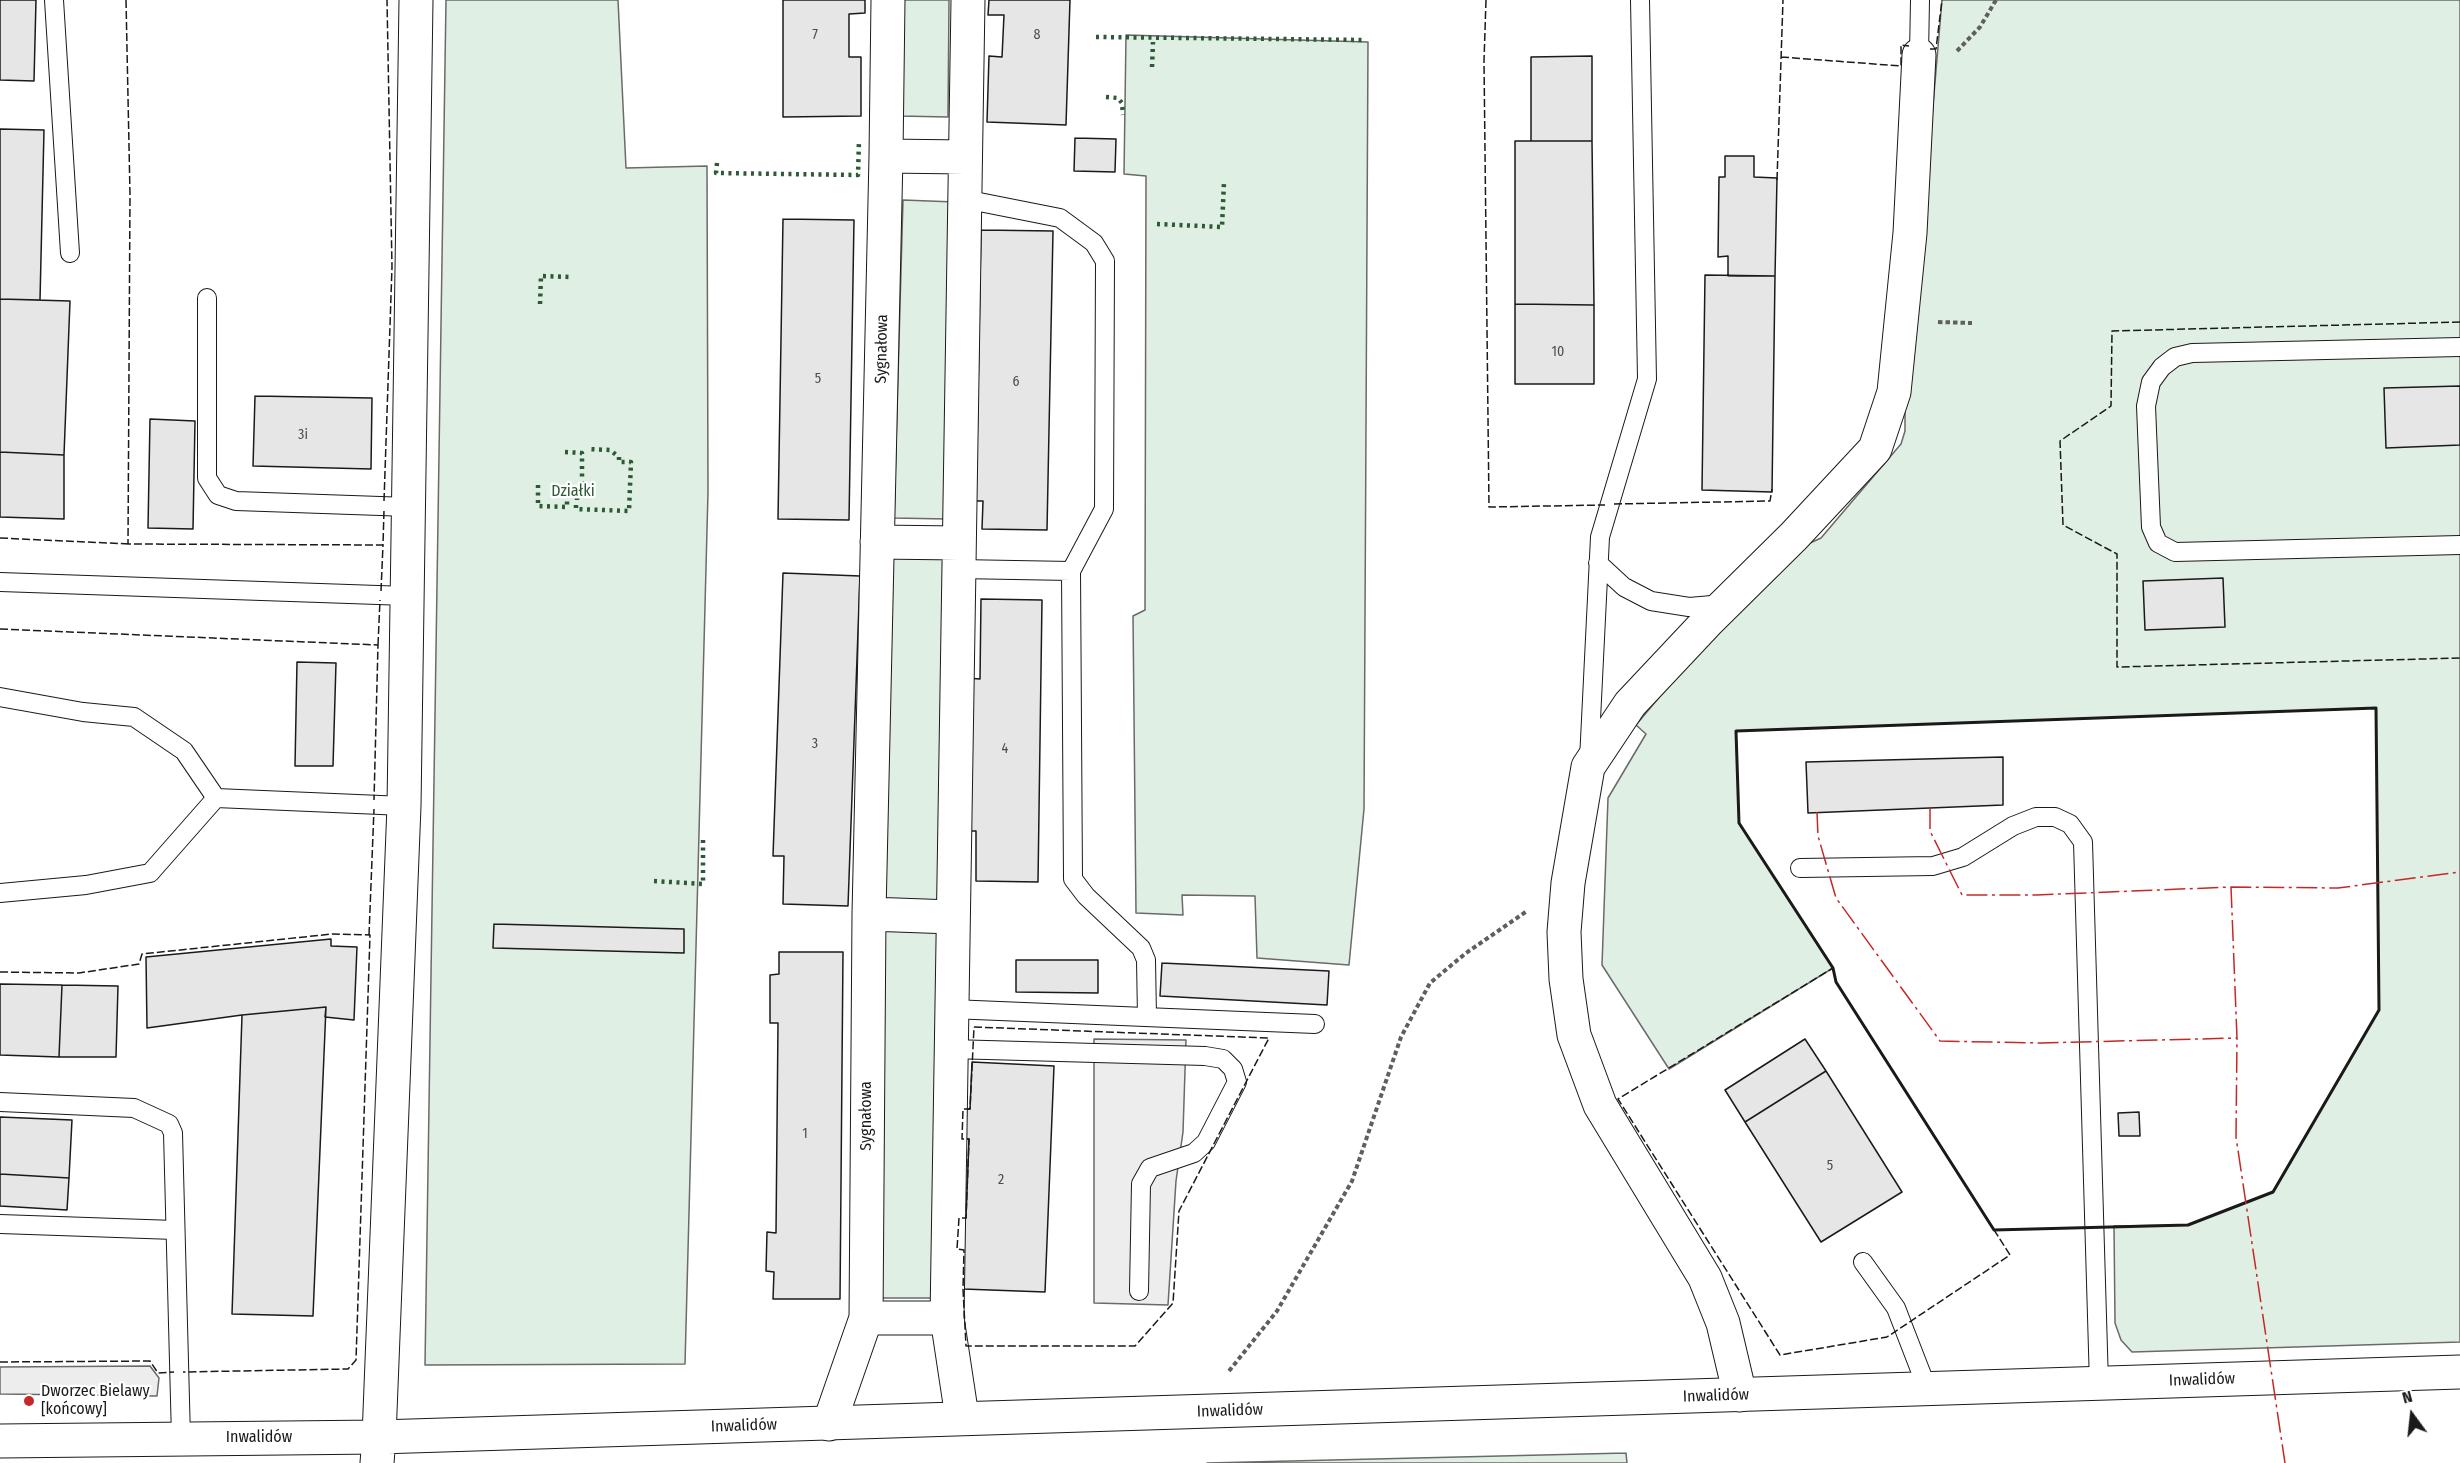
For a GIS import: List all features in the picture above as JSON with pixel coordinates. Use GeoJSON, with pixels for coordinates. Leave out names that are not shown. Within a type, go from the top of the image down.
{"type":"FeatureCollection","features":[{"type":"Feature","properties":{"kind":"street"},"geometry":{"type":"LineString","coordinates":[[378,1450],[404,806],[416,0]]}},
{"type":"Feature","properties":{"kind":"street","name":"Sygnałowa"},"geometry":{"type":"LineString","coordinates":[[829,1424],[866,1318],[868,914],[888,0]]}},
{"type":"Feature","properties":{"kind":"street"},"geometry":{"type":"LineString","coordinates":[[962,1417],[946,1318],[968,0]]}},
{"type":"Feature","properties":{"kind":"street"},"geometry":{"type":"LineString","coordinates":[[1740,1395],[1723,1323],[1705,1278],[1600,1105],[1574,1035],[1566,979],[1568,883],[1588,767],[1630,704],[1725,604],[1794,536],[1875,449],[1894,392],[1910,233],[1919,55]]}},
{"type":"Feature","properties":{"kind":"street"},"geometry":{"type":"LineString","coordinates":[[886,156],[965,157]]}},
{"type":"Feature","properties":{"kind":"street"},"geometry":{"type":"LineString","coordinates":[[877,542],[958,556]]}},
{"type":"Feature","properties":{"kind":"street"},"geometry":{"type":"LineString","coordinates":[[868,914],[952,917]]}},
{"type":"Feature","properties":{"kind":"street"},"geometry":{"type":"LineString","coordinates":[[866,1318],[946,1318]]}},
{"type":"Feature","properties":{"kind":"street","name":"Inwalidów"},"geometry":{"type":"LineString","coordinates":[[0,1441],[181,1438],[378,1450],[962,1417],[1184,1413],[2460,1372]]}},
{"type":"Feature","properties":{"kind":"lane"},"geometry":{"type":"LineString","coordinates":[[54,0],[70,253]]}},
{"type":"Feature","properties":{"kind":"lane"},"geometry":{"type":"LineString","coordinates":[[1588,767],[1600,537],[1647,379],[1641,0]]}},
{"type":"Feature","properties":{"kind":"lane"},"geometry":{"type":"LineString","coordinates":[[1919,55],[1920,0]]}},
{"type":"Feature","properties":{"kind":"lane"},"geometry":{"type":"LineString","coordinates":[[964,199],[1060,218],[1094,243],[1105,261],[1104,509],[1071,571],[1073,879],[1086,896],[1141,948],[1146,960],[1147,1017]]}},
{"type":"Feature","properties":{"kind":"lane"},"geometry":{"type":"LineString","coordinates":[[207,297],[207,478],[218,495],[236,501],[409,507]]}},
{"type":"Feature","properties":{"kind":"lane"},"geometry":{"type":"LineString","coordinates":[[2460,347],[2192,353],[2175,357],[2162,367],[2151,382],[2146,406],[2151,527],[2158,543],[2175,552],[2460,546]]}},
{"type":"Feature","properties":{"kind":"lane"},"geometry":{"type":"LineString","coordinates":[[958,556],[1071,571]]}},
{"type":"Feature","properties":{"kind":"lane"},"geometry":{"type":"LineString","coordinates":[[1598,563],[1624,586],[1651,601],[1689,607],[1725,604]]}},
{"type":"Feature","properties":{"kind":"lane"},"geometry":{"type":"LineString","coordinates":[[0,582],[407,596]]}},
{"type":"Feature","properties":{"kind":"lane"},"geometry":{"type":"LineString","coordinates":[[0,697],[84,712],[134,717],[184,751],[216,798]]}},
{"type":"Feature","properties":{"kind":"lane"},"geometry":{"type":"LineString","coordinates":[[216,798],[404,806]]}},
{"type":"Feature","properties":{"kind":"lane"},"geometry":{"type":"LineString","coordinates":[[0,893],[86,885],[150,873],[216,798]]}},
{"type":"Feature","properties":{"kind":"lane"},"geometry":{"type":"LineString","coordinates":[[1800,868],[1934,866],[1963,857],[2013,826],[2036,817],[2055,817],[2070,824],[2083,842],[2099,1384]]}},
{"type":"Feature","properties":{"kind":"lane"},"geometry":{"type":"LineString","coordinates":[[951,1009],[1315,1024]]}},
{"type":"Feature","properties":{"kind":"lane"},"geometry":{"type":"LineString","coordinates":[[950,1049],[1205,1056],[1223,1059],[1233,1069],[1237,1082],[1206,1142],[1194,1153],[1150,1168],[1141,1184],[1139,1291]]}},
{"type":"Feature","properties":{"kind":"lane"},"geometry":{"type":"LineString","coordinates":[[0,1102],[134,1108],[169,1124],[173,1133],[181,1438]]}},
{"type":"Feature","properties":{"kind":"lane"},"geometry":{"type":"LineString","coordinates":[[0,1224],[175,1230]]}},
{"type":"Feature","properties":{"kind":"lane"},"geometry":{"type":"LineString","coordinates":[[1863,1262],[1896,1308],[1927,1388]]}},
{"type":"Feature","properties":{"kind":"path"},"geometry":{"type":"LineString","coordinates":[[1980,27],[1996,0]]}},
{"type":"Feature","properties":{"kind":"path"},"geometry":{"type":"LineString","coordinates":[[1222,1379],[1277,1311],[1352,1180],[1401,1037],[1430,983],[1466,953],[1568,883]]}},
{"type":"Feature","properties":{"kind":"green space","name":"Działki"},"geometry":{"type":"Polygon","coordinates":[[[446,0],[618,0],[626,168],[707,166],[708,492],[685,1364],[425,1365],[446,0]]]}},
{"type":"Feature","properties":{"kind":"green space"},"geometry":{"type":"Polygon","coordinates":[[[900,0],[949,0],[948,117],[899,116],[900,0]]]}},
{"type":"Feature","properties":{"kind":"green space"},"geometry":{"type":"Polygon","coordinates":[[[1942,0],[2460,0],[2460,1342],[2132,1352],[2121,1340],[2115,1323],[2114,1226],[2188,1225],[2273,1192],[2379,1010],[2376,708],[1736,731],[1739,823],[1833,968],[1669,1069],[1602,965],[1608,798],[1646,734],[1636,725],[1727,616],[1797,549],[1821,538],[1901,444],[1905,431],[1905,401],[1920,259],[1942,0]]]}},
{"type":"Feature","properties":{"kind":"green space"},"geometry":{"type":"Polygon","coordinates":[[[1126,35],[1368,42],[1364,809],[1349,965],[1257,958],[1255,896],[1182,895],[1183,915],[1136,913],[1133,616],[1145,610],[1146,176],[1124,174],[1126,35]]]}},
{"type":"Feature","properties":{"kind":"green space"},"geometry":{"type":"Polygon","coordinates":[[[903,200],[955,202],[946,519],[894,518],[903,200]]]}},
{"type":"Feature","properties":{"kind":"green space"},"geometry":{"type":"Polygon","coordinates":[[[889,558],[946,559],[938,901],[881,900],[889,558]]]}},
{"type":"Feature","properties":{"kind":"green space"},"geometry":{"type":"Polygon","coordinates":[[[882,925],[940,926],[933,1298],[875,1298],[882,925]]]}},
{"type":"Feature","properties":{"kind":"green space"},"geometry":{"type":"Polygon","coordinates":[[[1626,1453],[1627,1463],[1207,1463],[1626,1453]]]}},
{"type":"Feature","properties":{"kind":"shaded area"},"geometry":{"type":"Polygon","coordinates":[[[1094,1039],[1186,1040],[1183,1132],[1176,1181],[1168,1305],[1094,1303],[1094,1039]]]}},
{"type":"Feature","properties":{"kind":"shaded area"},"geometry":{"type":"Polygon","coordinates":[[[150,1366],[159,1378],[157,1396],[0,1394],[0,1367],[150,1366]]]}},
{"type":"Feature","properties":{"kind":"building"},"geometry":{"type":"Polygon","coordinates":[[[0,0],[36,0],[34,81],[0,80],[0,0]]]}},
{"type":"Feature","properties":{"kind":"building"},"geometry":{"type":"Polygon","coordinates":[[[783,0],[865,0],[865,13],[849,14],[849,57],[861,57],[861,116],[783,117],[783,0]]]}},
{"type":"Feature","properties":{"kind":"building"},"geometry":{"type":"Polygon","coordinates":[[[989,0],[1070,0],[1066,125],[987,122],[989,56],[1002,57],[1004,15],[988,15],[989,0]]]}},
{"type":"Feature","properties":{"kind":"building"},"geometry":{"type":"Polygon","coordinates":[[[1592,56],[1592,141],[1531,141],[1531,57],[1592,56]]]}},
{"type":"Feature","properties":{"kind":"building"},"geometry":{"type":"Polygon","coordinates":[[[0,129],[44,130],[40,300],[0,299],[0,129]]]}},
{"type":"Feature","properties":{"kind":"building"},"geometry":{"type":"Polygon","coordinates":[[[1075,138],[1116,139],[1115,172],[1074,171],[1075,138]]]}},
{"type":"Feature","properties":{"kind":"building"},"geometry":{"type":"Polygon","coordinates":[[[1515,141],[1592,141],[1594,305],[1515,304],[1515,141]]]}},
{"type":"Feature","properties":{"kind":"building"},"geometry":{"type":"Polygon","coordinates":[[[1725,156],[1754,156],[1754,177],[1777,178],[1775,276],[1728,276],[1728,256],[1718,257],[1719,177],[1725,177],[1725,156]]]}},
{"type":"Feature","properties":{"kind":"building"},"geometry":{"type":"Polygon","coordinates":[[[783,219],[854,220],[849,520],[778,519],[783,219]]]}},
{"type":"Feature","properties":{"kind":"building"},"geometry":{"type":"Polygon","coordinates":[[[981,230],[1053,231],[1047,530],[982,529],[983,501],[976,501],[981,230]]]}},
{"type":"Feature","properties":{"kind":"building"},"geometry":{"type":"Polygon","coordinates":[[[1705,275],[1775,276],[1772,492],[1702,490],[1705,275]]]}},
{"type":"Feature","properties":{"kind":"building"},"geometry":{"type":"Polygon","coordinates":[[[0,299],[70,301],[64,455],[0,452],[0,299]]]}},
{"type":"Feature","properties":{"kind":"building"},"geometry":{"type":"Polygon","coordinates":[[[1515,304],[1594,305],[1594,384],[1515,384],[1515,304]]]}},
{"type":"Feature","properties":{"kind":"building"},"geometry":{"type":"Polygon","coordinates":[[[2460,386],[2460,445],[2386,448],[2384,388],[2460,386]]]}},
{"type":"Feature","properties":{"kind":"building"},"geometry":{"type":"Polygon","coordinates":[[[255,396],[372,398],[371,469],[253,466],[255,396]]]}},
{"type":"Feature","properties":{"kind":"building"},"geometry":{"type":"Polygon","coordinates":[[[150,419],[195,421],[193,529],[148,528],[150,419]]]}},
{"type":"Feature","properties":{"kind":"building"},"geometry":{"type":"Polygon","coordinates":[[[0,452],[64,455],[64,519],[0,517],[0,452]]]}},
{"type":"Feature","properties":{"kind":"building"},"geometry":{"type":"Polygon","coordinates":[[[783,573],[860,576],[848,906],[783,904],[784,856],[773,856],[783,573]]]}},
{"type":"Feature","properties":{"kind":"building"},"geometry":{"type":"Polygon","coordinates":[[[2223,578],[2225,627],[2145,630],[2143,581],[2223,578]]]}},
{"type":"Feature","properties":{"kind":"building"},"geometry":{"type":"Polygon","coordinates":[[[981,599],[1042,600],[1038,882],[976,881],[976,831],[965,831],[967,678],[980,679],[981,599]]]}},
{"type":"Feature","properties":{"kind":"building"},"geometry":{"type":"Polygon","coordinates":[[[297,662],[336,663],[333,766],[295,766],[297,662]]]}},
{"type":"Feature","properties":{"kind":"building"},"geometry":{"type":"Polygon","coordinates":[[[2003,757],[2003,805],[1808,813],[1806,762],[2003,757]]]}},
{"type":"Feature","properties":{"kind":"building"},"geometry":{"type":"Polygon","coordinates":[[[494,924],[684,929],[684,953],[493,948],[494,924]]]}},
{"type":"Feature","properties":{"kind":"building"},"geometry":{"type":"Polygon","coordinates":[[[331,939],[331,946],[357,947],[354,1020],[325,1017],[326,1007],[242,1015],[147,1028],[146,957],[331,939]]]}},
{"type":"Feature","properties":{"kind":"building"},"geometry":{"type":"Polygon","coordinates":[[[779,952],[843,952],[840,1299],[773,1299],[774,1272],[766,1271],[767,1232],[776,1233],[778,1023],[770,1023],[770,975],[779,974],[779,952]]]}},
{"type":"Feature","properties":{"kind":"building"},"geometry":{"type":"Polygon","coordinates":[[[1016,960],[1098,960],[1098,993],[1016,992],[1016,960]]]}},
{"type":"Feature","properties":{"kind":"building"},"geometry":{"type":"Polygon","coordinates":[[[1162,963],[1329,971],[1327,1005],[1160,996],[1162,963]]]}},
{"type":"Feature","properties":{"kind":"building"},"geometry":{"type":"Polygon","coordinates":[[[0,984],[62,985],[59,1057],[0,1055],[0,984]]]}},
{"type":"Feature","properties":{"kind":"building"},"geometry":{"type":"Polygon","coordinates":[[[62,985],[118,986],[116,1057],[59,1057],[62,985]]]}},
{"type":"Feature","properties":{"kind":"building"},"geometry":{"type":"Polygon","coordinates":[[[326,1007],[313,1316],[232,1314],[242,1015],[326,1007]]]}},
{"type":"Feature","properties":{"kind":"building"},"geometry":{"type":"Polygon","coordinates":[[[1805,1039],[1826,1071],[1745,1122],[1725,1090],[1805,1039]]]}},
{"type":"Feature","properties":{"kind":"building"},"geometry":{"type":"Polygon","coordinates":[[[972,1062],[1054,1066],[1045,1292],[963,1289],[959,1218],[966,1218],[969,1139],[962,1139],[963,1109],[970,1109],[972,1062]]]}},
{"type":"Feature","properties":{"kind":"building"},"geometry":{"type":"Polygon","coordinates":[[[1826,1071],[1902,1192],[1821,1242],[1745,1122],[1826,1071]]]}},
{"type":"Feature","properties":{"kind":"building"},"geometry":{"type":"Polygon","coordinates":[[[2139,1112],[2140,1136],[2119,1136],[2118,1113],[2139,1112]]]}},
{"type":"Feature","properties":{"kind":"building"},"geometry":{"type":"Polygon","coordinates":[[[0,1117],[72,1120],[69,1178],[0,1174],[0,1117]]]}},
{"type":"Feature","properties":{"kind":"building"},"geometry":{"type":"Polygon","coordinates":[[[0,1174],[69,1178],[67,1210],[0,1206],[0,1174]]]}},
{"type":"Feature","properties":{"kind":"hedge"},"geometry":{"type":"LineString","coordinates":[[1096,37],[1365,40]]}},
{"type":"Feature","properties":{"kind":"hedge"},"geometry":{"type":"LineString","coordinates":[[1152,67],[1153,42]]}},
{"type":"Feature","properties":{"kind":"hedge"},"geometry":{"type":"LineString","coordinates":[[1106,97],[1118,98],[1122,103],[1123,115]]}},
{"type":"Feature","properties":{"kind":"hedge"},"geometry":{"type":"LineString","coordinates":[[717,163],[716,173],[858,175],[859,140]]}},
{"type":"Feature","properties":{"kind":"hedge"},"geometry":{"type":"LineString","coordinates":[[1157,224],[1222,227],[1224,182]]}},
{"type":"Feature","properties":{"kind":"hedge"},"geometry":{"type":"LineString","coordinates":[[540,304],[541,276],[572,277]]}},
{"type":"Feature","properties":{"kind":"hedge"},"geometry":{"type":"LineString","coordinates":[[576,505],[576,509],[629,511],[631,462],[619,462],[619,457],[610,450],[588,449]]}},
{"type":"Feature","properties":{"kind":"hedge"},"geometry":{"type":"LineString","coordinates":[[565,452],[582,453],[582,488],[577,488],[577,500]]}},
{"type":"Feature","properties":{"kind":"hedge"},"geometry":{"type":"LineString","coordinates":[[538,485],[538,506],[567,507],[567,496]]}},
{"type":"Feature","properties":{"kind":"hedge"},"geometry":{"type":"LineString","coordinates":[[654,881],[703,884],[703,840]]}},
{"type":"Feature","properties":{"kind":"fence"},"geometry":{"type":"LineString","coordinates":[[126,0],[130,194],[128,544],[383,545],[384,510]]}},
{"type":"Feature","properties":{"kind":"fence"},"geometry":{"type":"LineString","coordinates":[[384,501],[392,267],[387,0]]}},
{"type":"Feature","properties":{"kind":"fence"},"geometry":{"type":"LineString","coordinates":[[1486,0],[1484,61],[1489,507],[1605,505]]}},
{"type":"Feature","properties":{"kind":"fence"},"geometry":{"type":"LineString","coordinates":[[1777,180],[1783,0]]}},
{"type":"Feature","properties":{"kind":"fence"},"geometry":{"type":"LineString","coordinates":[[1930,49],[1936,49],[1942,0]]}},
{"type":"Feature","properties":{"kind":"fence"},"geometry":{"type":"LineString","coordinates":[[1781,57],[1901,66],[1901,45],[1909,46]]}},
{"type":"Feature","properties":{"kind":"fence"},"geometry":{"type":"LineString","coordinates":[[2460,322],[2112,331],[2111,406],[2060,441],[2063,525],[2117,554],[2117,667],[2460,658]]}},
{"type":"Feature","properties":{"kind":"fence"},"geometry":{"type":"LineString","coordinates":[[1614,504],[1770,501],[1772,489]]}},
{"type":"Feature","properties":{"kind":"fence"},"geometry":{"type":"LineString","coordinates":[[0,538],[129,544]]}},
{"type":"Feature","properties":{"kind":"fence"},"geometry":{"type":"LineString","coordinates":[[381,545],[383,545],[381,591]]}},
{"type":"Feature","properties":{"kind":"fence"},"geometry":{"type":"LineString","coordinates":[[378,645],[380,600]]}},
{"type":"Feature","properties":{"kind":"fence"},"geometry":{"type":"LineString","coordinates":[[0,629],[378,645],[374,800]]}},
{"type":"Feature","properties":{"kind":"fence"},"geometry":{"type":"LineString","coordinates":[[369,935],[374,809]]}},
{"type":"Feature","properties":{"kind":"fence"},"geometry":{"type":"LineString","coordinates":[[0,972],[79,973],[139,964],[142,954],[332,934],[370,935],[356,1360],[348,1369],[183,1372]]}},
{"type":"Feature","properties":{"kind":"fence"},"geometry":{"type":"LineString","coordinates":[[1833,968],[1836,982],[2010,1255],[1887,1337],[1780,1355],[1618,1099],[1833,968]]}},
{"type":"Feature","properties":{"kind":"fence"},"geometry":{"type":"LineString","coordinates":[[974,1027],[1269,1038],[1179,1211],[1173,1303],[1135,1346],[966,1346],[963,1289],[964,1250],[957,1249],[959,1218],[966,1218],[969,1139],[962,1139],[963,1109],[970,1109],[974,1027]]}},
{"type":"Feature","properties":{"kind":"fence"},"geometry":{"type":"LineString","coordinates":[[0,1362],[150,1361],[158,1373],[174,1372]]}},
{"type":"Feature","properties":{"kind":"wall"},"geometry":{"type":"LineString","coordinates":[[2376,708],[2379,1010],[2273,1192],[2188,1225],[1994,1230],[1836,982],[1833,968],[1739,823],[1736,731],[2376,708]]}},
{"type":"Feature","properties":{"kind":"power"},"geometry":{"type":"LineString","coordinates":[[1930,808],[1930,831],[1962,895],[2036,895],[2231,887],[2338,888],[2460,872]]}},
{"type":"Feature","properties":{"kind":"power"},"geometry":{"type":"LineString","coordinates":[[1817,812],[1818,836],[1836,898],[1940,1041],[2041,1043],[2237,1038]]}},
{"type":"Feature","properties":{"kind":"power"},"geometry":{"type":"LineString","coordinates":[[2231,887],[2237,1038],[2236,1137],[2285,1463]]}},
{"type":"Feature","properties":{"kind":"place","name":"Dworzec Bielawy [końcowy]"},"geometry":{"type":"Point","coordinates":[29,1401]}}]}
